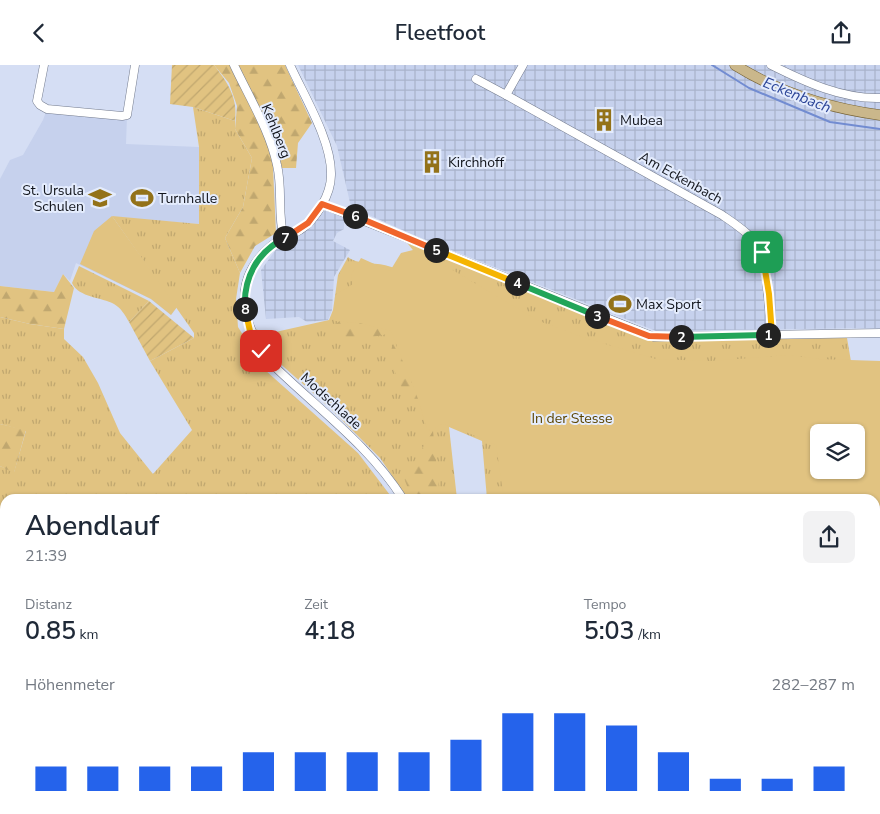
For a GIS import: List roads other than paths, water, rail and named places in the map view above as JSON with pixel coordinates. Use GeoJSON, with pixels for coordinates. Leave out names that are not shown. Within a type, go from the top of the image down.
{"type":"FeatureCollection","features":[{"type":"Feature","properties":{"kind":"main road"},"geometry":{"type":"LineString","coordinates":[[735,65],[776,87],[804,98],[851,111],[880,115]]}},
{"type":"Feature","properties":{"kind":"street"},"geometry":{"type":"LineString","coordinates":[[44,65],[37,101],[40,105],[47,109],[122,116],[127,115],[130,104],[134,65]]}},
{"type":"Feature","properties":{"kind":"street","name":"Kehlberg"},"geometry":{"type":"LineString","coordinates":[[234,65],[265,131],[277,165],[279,222],[284,239]]}},
{"type":"Feature","properties":{"kind":"street"},"geometry":{"type":"LineString","coordinates":[[290,65],[318,126],[330,162],[331,177],[322,204],[649,336],[880,333]]}},
{"type":"Feature","properties":{"kind":"street"},"geometry":{"type":"LineString","coordinates":[[506,95],[522,65]]}},
{"type":"Feature","properties":{"kind":"street"},"geometry":{"type":"LineString","coordinates":[[771,65],[816,85],[868,98],[880,98]]}},
{"type":"Feature","properties":{"kind":"street","name":"Am Eckenbach"},"geometry":{"type":"LineString","coordinates":[[476,79],[722,215],[747,234],[758,245],[764,257],[772,335]]}},
{"type":"Feature","properties":{"kind":"street","name":"Modschlade"},"geometry":{"type":"LineString","coordinates":[[322,204],[308,223],[268,248],[255,264],[247,280],[244,307],[250,331],[273,365],[362,447],[383,470],[400,494]]}},
{"type":"Feature","properties":{"kind":"waterway","name":"Eckenbach"},"geometry":{"type":"LineString","coordinates":[[712,65],[749,88],[830,122],[880,129]]}},
{"type":"Feature","properties":{"kind":"place","name":"Mubea"},"geometry":{"type":"Point","coordinates":[604,120]}},
{"type":"Feature","properties":{"kind":"place","name":"Kirchhoff"},"geometry":{"type":"Point","coordinates":[432,162]}},
{"type":"Feature","properties":{"kind":"place","name":"St. Ursula Schulen"},"geometry":{"type":"Point","coordinates":[100,198]}},
{"type":"Feature","properties":{"kind":"place","name":"Turnhalle"},"geometry":{"type":"Point","coordinates":[142,198]}},
{"type":"Feature","properties":{"kind":"place","name":"Max Sport"},"geometry":{"type":"Point","coordinates":[620,304]}},
{"type":"Feature","properties":{"kind":"park label","name":"In der Stesse"},"geometry":{"type":"Point","coordinates":[572,418]}}]}
